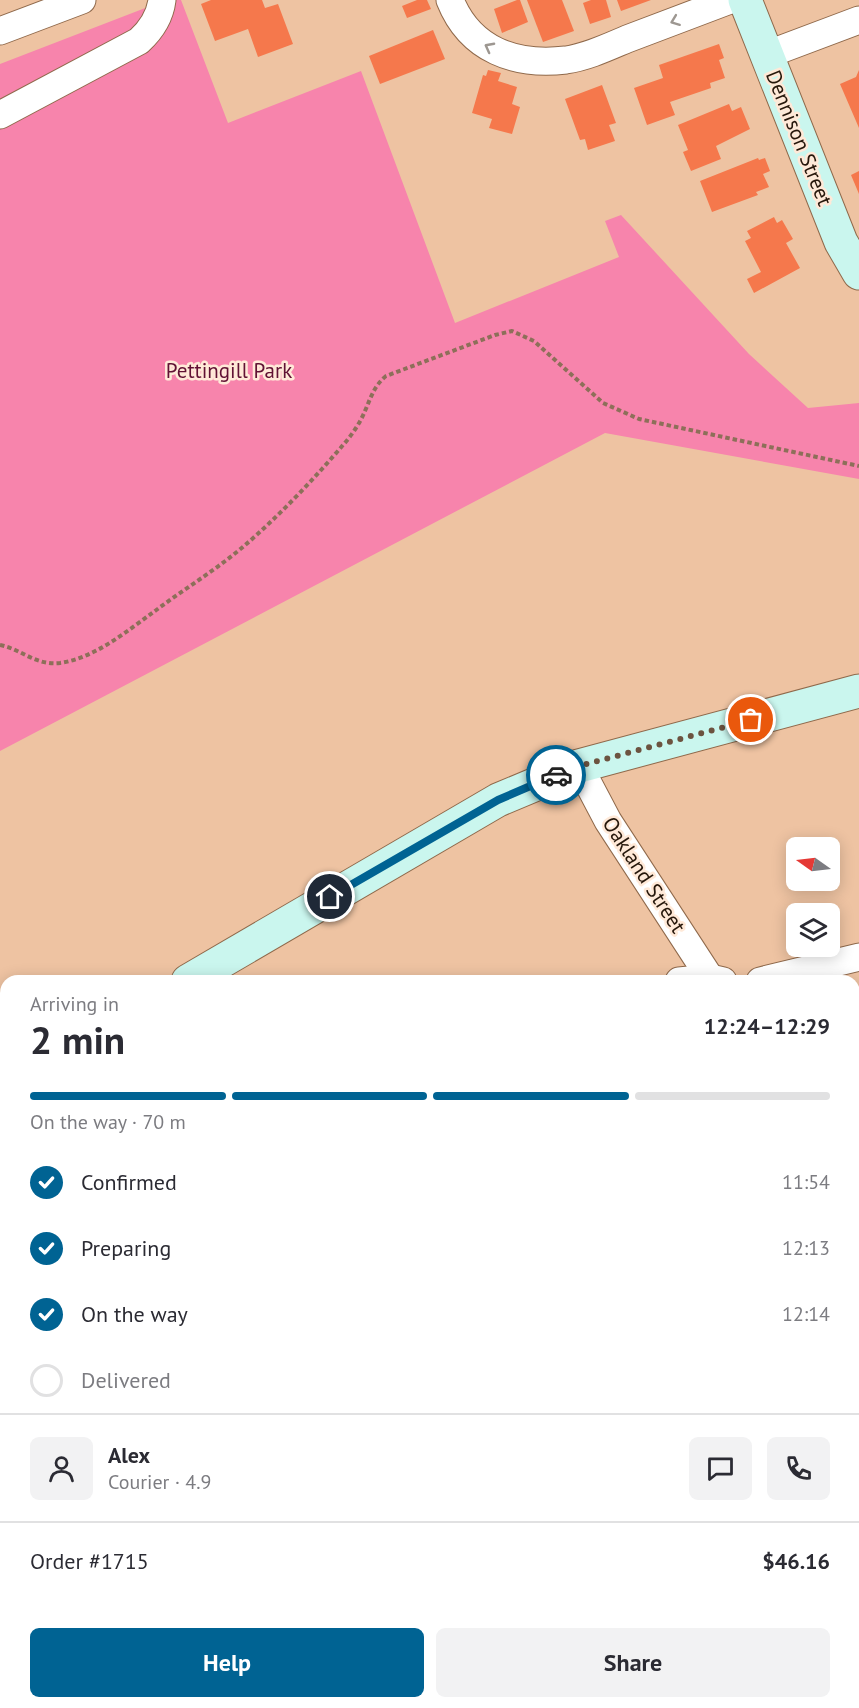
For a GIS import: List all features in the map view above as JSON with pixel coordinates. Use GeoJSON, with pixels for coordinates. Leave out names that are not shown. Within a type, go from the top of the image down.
{"type":"FeatureCollection","features":[{"type":"Feature","properties":{"kind":"street"},"geometry":{"type":"LineString","coordinates":[[0,31],[82,0]]}},
{"type":"Feature","properties":{"kind":"street"},"geometry":{"type":"LineString","coordinates":[[0,115],[139,41],[149,32],[161,9],[162,0]]}},
{"type":"Feature","properties":{"kind":"street"},"geometry":{"type":"LineString","coordinates":[[450,0],[466,29],[480,42],[500,53],[539,60],[567,60],[594,52],[730,0]]}},
{"type":"Feature","properties":{"kind":"street","name":"Dennison Street"},"geometry":{"type":"LineString","coordinates":[[745,0],[841,242],[859,273]]}},
{"type":"Feature","properties":{"kind":"street"},"geometry":{"type":"LineString","coordinates":[[766,55],[859,20]]}},
{"type":"Feature","properties":{"kind":"street"},"geometry":{"type":"LineString","coordinates":[[198,975],[498,800],[579,766],[859,691]]}},
{"type":"Feature","properties":{"kind":"street","name":"Oakland Street"},"geometry":{"type":"LineString","coordinates":[[579,766],[608,821],[712,975]]}},
{"type":"Feature","properties":{"kind":"street"},"geometry":{"type":"LineString","coordinates":[[785,975],[859,957]]}},
{"type":"Feature","properties":{"kind":"path"},"geometry":{"type":"LineString","coordinates":[[0,645],[33,660],[60,663],[89,653],[128,630],[244,546],[327,464],[346,442],[365,412],[375,388],[386,376],[495,335],[512,332],[534,341],[587,391],[603,403],[630,416],[859,466]]}},
{"type":"Feature","properties":{"kind":"green space","name":"Pettingill Park"},"geometry":{"type":"Polygon","coordinates":[[[166,0],[181,0],[228,123],[361,71],[455,323],[619,257],[605,221],[621,215],[749,354],[808,408],[859,403],[859,479],[605,433],[0,751],[0,64],[166,0]]]}},
{"type":"Feature","properties":{"kind":"building"},"geometry":{"type":"Polygon","coordinates":[[[211,0],[262,0],[265,8],[278,4],[293,44],[258,57],[248,29],[215,41],[201,4],[211,0]]]}},
{"type":"Feature","properties":{"kind":"building"},"geometry":{"type":"Polygon","coordinates":[[[417,0],[427,0],[431,9],[407,18],[402,6],[417,0]]]}},
{"type":"Feature","properties":{"kind":"building"},"geometry":{"type":"Polygon","coordinates":[[[520,0],[528,22],[502,33],[494,9],[520,0]]]}},
{"type":"Feature","properties":{"kind":"building"},"geometry":{"type":"Polygon","coordinates":[[[527,0],[562,0],[574,31],[543,42],[527,0]]]}},
{"type":"Feature","properties":{"kind":"building"},"geometry":{"type":"Polygon","coordinates":[[[591,0],[606,0],[611,17],[590,24],[583,3],[591,0]]]}},
{"type":"Feature","properties":{"kind":"building"},"geometry":{"type":"Polygon","coordinates":[[[617,0],[651,0],[621,11],[617,0]]]}},
{"type":"Feature","properties":{"kind":"building"},"geometry":{"type":"Polygon","coordinates":[[[433,30],[445,59],[380,84],[369,56],[433,30]]]}},
{"type":"Feature","properties":{"kind":"building"},"geometry":{"type":"Polygon","coordinates":[[[719,44],[724,58],[719,60],[725,78],[710,83],[711,88],[670,102],[675,115],[647,125],[634,88],[663,78],[659,65],[719,44]]]}},
{"type":"Feature","properties":{"kind":"building"},"geometry":{"type":"Polygon","coordinates":[[[488,70],[501,73],[498,81],[517,87],[512,104],[520,107],[512,134],[489,128],[492,119],[472,113],[483,75],[486,76],[488,70]]]}},
{"type":"Feature","properties":{"kind":"building"},"geometry":{"type":"Polygon","coordinates":[[[859,70],[859,128],[840,84],[856,77],[859,70]]]}},
{"type":"Feature","properties":{"kind":"building"},"geometry":{"type":"Polygon","coordinates":[[[602,85],[616,123],[609,125],[615,141],[588,150],[585,139],[580,140],[565,99],[602,85]]]}},
{"type":"Feature","properties":{"kind":"building"},"geometry":{"type":"Polygon","coordinates":[[[729,104],[732,111],[741,107],[750,129],[716,146],[721,159],[691,171],[683,152],[688,150],[678,125],[729,104]]]}},
{"type":"Feature","properties":{"kind":"building"},"geometry":{"type":"Polygon","coordinates":[[[758,158],[759,160],[765,158],[770,171],[763,174],[769,187],[756,192],[758,195],[712,212],[700,181],[758,158]]]}},
{"type":"Feature","properties":{"kind":"building"},"geometry":{"type":"Polygon","coordinates":[[[859,171],[859,194],[851,175],[859,171]]]}},
{"type":"Feature","properties":{"kind":"building"},"geometry":{"type":"Polygon","coordinates":[[[774,217],[777,223],[782,220],[793,239],[786,243],[800,268],[754,293],[747,279],[761,272],[745,241],[751,238],[747,231],[774,217]]]}},
{"type":"Feature","properties":{"kind":"way so far"},"geometry":{"type":"LineString","coordinates":[[556,775],[579,766],[751,720]]}},
{"type":"Feature","properties":{"kind":"route"},"geometry":{"type":"LineString","coordinates":[[330,897],[498,800],[556,775]]}}]}
